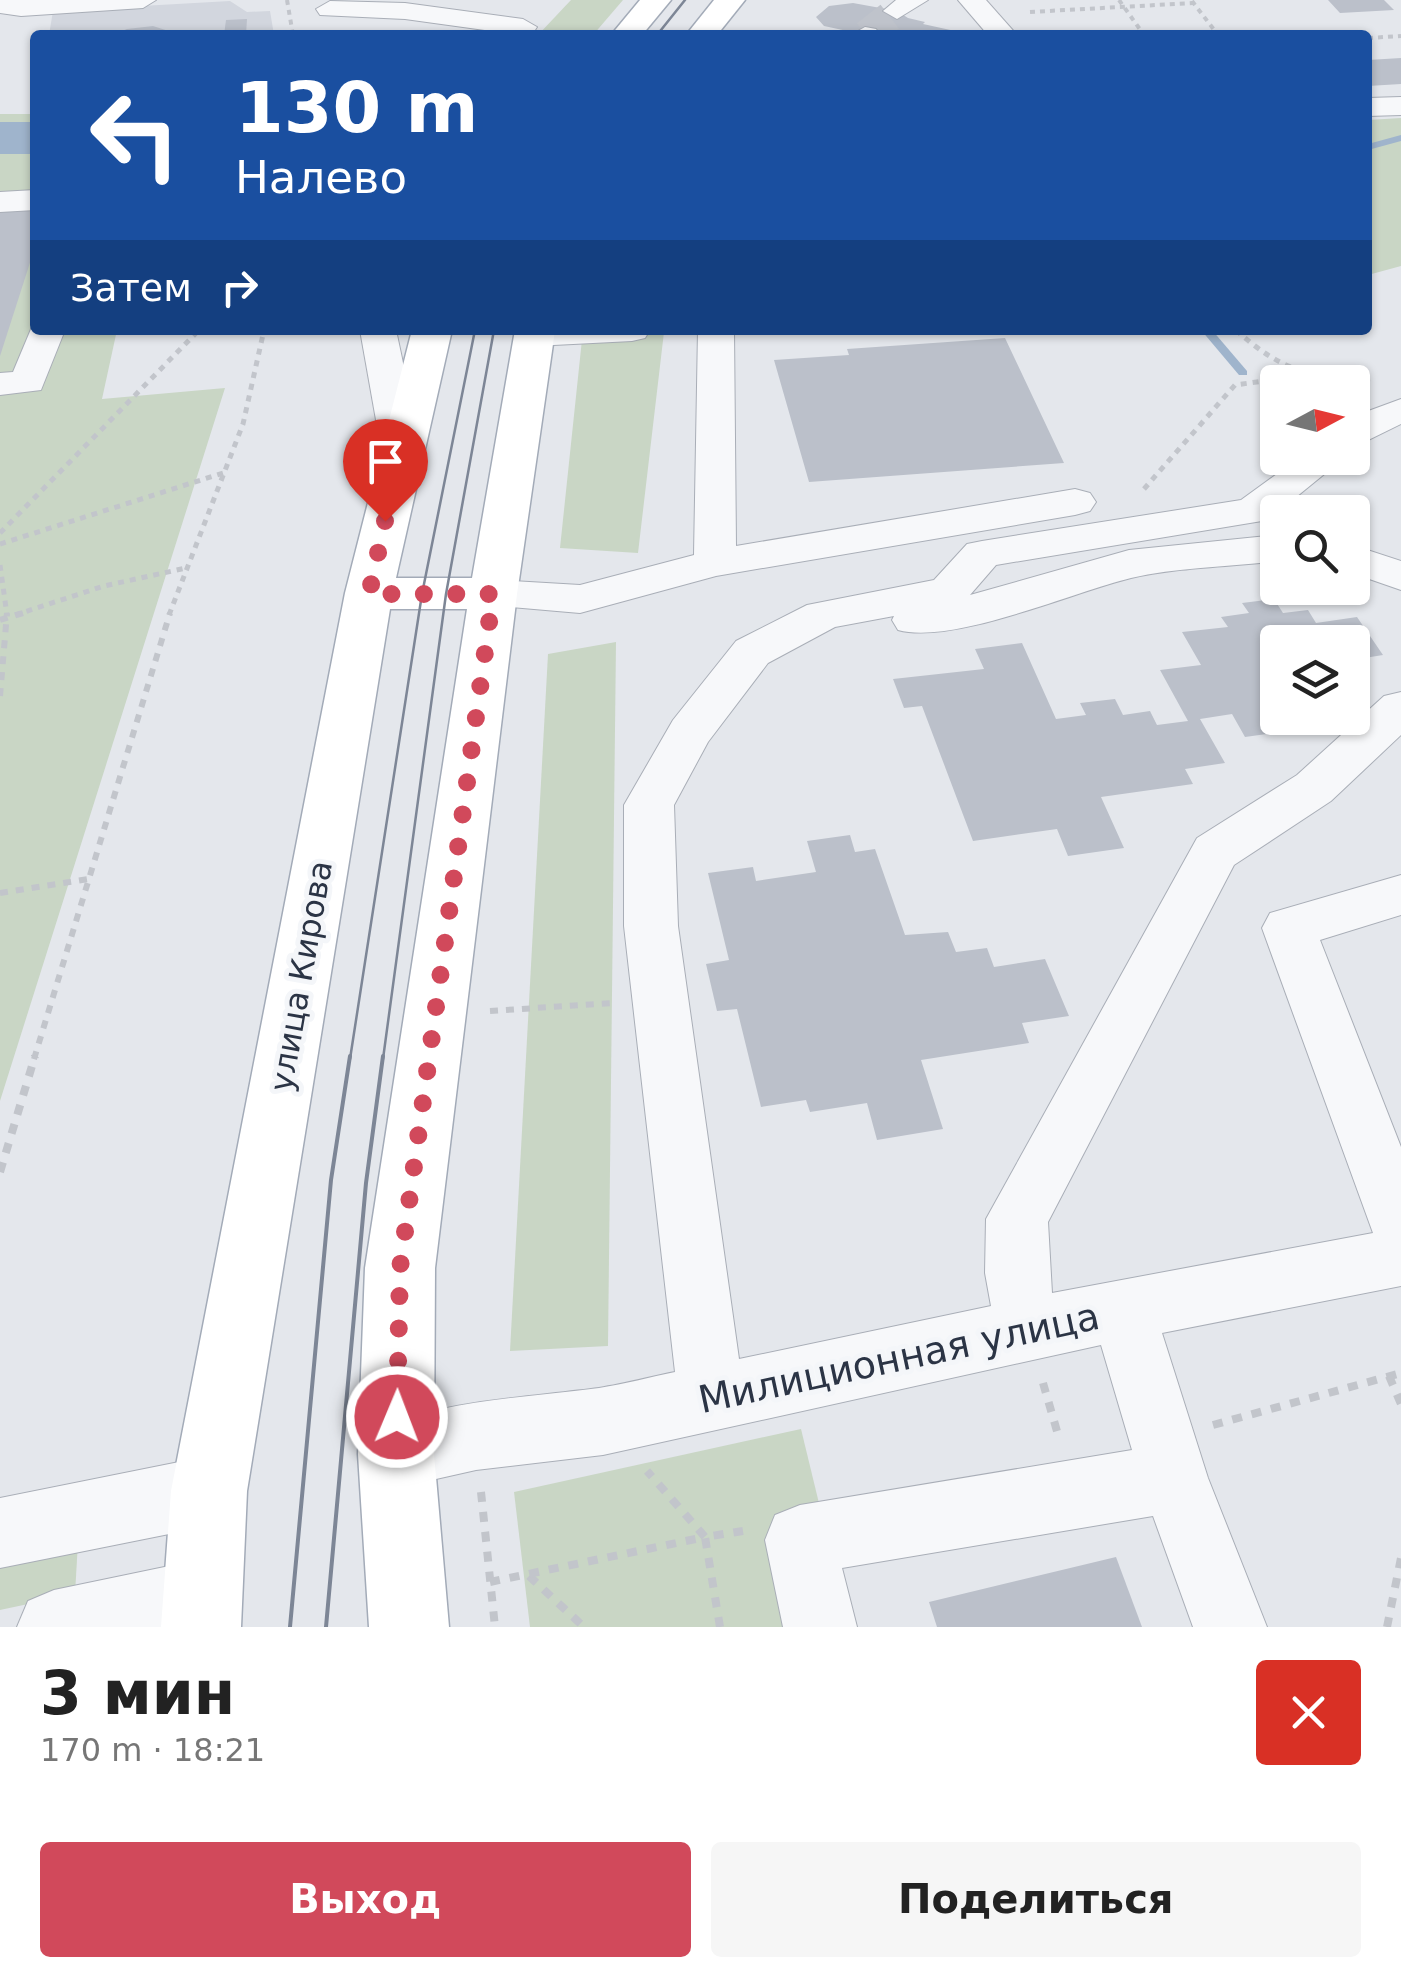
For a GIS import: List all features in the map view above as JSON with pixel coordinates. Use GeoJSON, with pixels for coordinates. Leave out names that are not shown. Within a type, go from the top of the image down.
{"type":"FeatureCollection","features":[{"type":"Feature","properties":{"kind":"main road"},"geometry":{"type":"LineString","coordinates":[[630,30],[656,0]]}},
{"type":"Feature","properties":{"kind":"main road"},"geometry":{"type":"LineString","coordinates":[[705,30],[730,0]]}},
{"type":"Feature","properties":{"kind":"main road","name":"улица Кирова"},"geometry":{"type":"LineString","coordinates":[[202,1611],[209,1491],[369,594],[431,335]]}},
{"type":"Feature","properties":{"kind":"main road"},"geometry":{"type":"LineString","coordinates":[[409,1627],[396,1454],[400,1268],[493,594],[535,335]]}},
{"type":"Feature","properties":{"kind":"main road"},"geometry":{"type":"LineString","coordinates":[[369,594],[493,594]]}},
{"type":"Feature","properties":{"kind":"street"},"geometry":{"type":"LineString","coordinates":[[0,5],[22,8],[143,0]]}},
{"type":"Feature","properties":{"kind":"street"},"geometry":{"type":"LineString","coordinates":[[970,0],[1008,24]]}},
{"type":"Feature","properties":{"kind":"street"},"geometry":{"type":"LineString","coordinates":[[331,14],[404,5],[524,27]]}},
{"type":"Feature","properties":{"kind":"street"},"geometry":{"type":"LineString","coordinates":[[1372,107],[1401,106]]}},
{"type":"Feature","properties":{"kind":"street"},"geometry":{"type":"LineString","coordinates":[[0,202],[30,200]]}},
{"type":"Feature","properties":{"kind":"street"},"geometry":{"type":"LineString","coordinates":[[0,384],[28,382],[45,335]]}},
{"type":"Feature","properties":{"kind":"street"},"geometry":{"type":"LineString","coordinates":[[379,335],[401,448]]}},
{"type":"Feature","properties":{"kind":"street"},"geometry":{"type":"LineString","coordinates":[[715,564],[716,335]]}},
{"type":"Feature","properties":{"kind":"street"},"geometry":{"type":"LineString","coordinates":[[1370,422],[1392,397]]}},
{"type":"Feature","properties":{"kind":"street"},"geometry":{"type":"LineString","coordinates":[[711,1396],[650,926],[649,806],[690,732],[752,652],[823,615],[948,592],[982,554],[1253,511],[1301,475]]}},
{"type":"Feature","properties":{"kind":"street"},"geometry":{"type":"LineString","coordinates":[[493,594],[580,600],[715,564],[1076,502]]}},
{"type":"Feature","properties":{"kind":"street"},"geometry":{"type":"LineString","coordinates":[[752,652],[1004,602],[1129,564],[1260,550]]}},
{"type":"Feature","properties":{"kind":"street"},"geometry":{"type":"LineString","coordinates":[[1370,565],[1401,576]]}},
{"type":"Feature","properties":{"kind":"street"},"geometry":{"type":"LineString","coordinates":[[1027,1329],[1017,1273],[1017,1219],[1215,852],[1314,788],[1401,708]]}},
{"type":"Feature","properties":{"kind":"street"},"geometry":{"type":"LineString","coordinates":[[1401,896],[1290,928],[1401,1226]]}},
{"type":"Feature","properties":{"kind":"street","name":"Милиционная улица"},"geometry":{"type":"LineString","coordinates":[[396,1454],[476,1436],[604,1421],[1027,1329],[1401,1258]]}},
{"type":"Feature","properties":{"kind":"street"},"geometry":{"type":"LineString","coordinates":[[1122,1311],[1168,1459],[1230,1627]]}},
{"type":"Feature","properties":{"kind":"street"},"geometry":{"type":"LineString","coordinates":[[820,1627],[800,1540],[1168,1459]]}},
{"type":"Feature","properties":{"kind":"street"},"geometry":{"type":"LineString","coordinates":[[0,1533],[209,1491]]}},
{"type":"Feature","properties":{"kind":"street"},"geometry":{"type":"LineString","coordinates":[[54,1627],[202,1611]]}},
{"type":"Feature","properties":{"kind":"path"},"geometry":{"type":"LineString","coordinates":[[287,0],[292,30]]}},
{"type":"Feature","properties":{"kind":"path"},"geometry":{"type":"LineString","coordinates":[[1119,0],[1140,30]]}},
{"type":"Feature","properties":{"kind":"path"},"geometry":{"type":"LineString","coordinates":[[1008,24],[1124,7],[1192,2],[1214,30]]}},
{"type":"Feature","properties":{"kind":"path"},"geometry":{"type":"LineString","coordinates":[[1372,38],[1401,36]]}},
{"type":"Feature","properties":{"kind":"path"},"geometry":{"type":"LineString","coordinates":[[0,532],[194,335]]}},
{"type":"Feature","properties":{"kind":"path"},"geometry":{"type":"LineString","coordinates":[[0,1172],[186,568],[242,424],[263,335]]}},
{"type":"Feature","properties":{"kind":"path"},"geometry":{"type":"LineString","coordinates":[[1241,335],[1280,365]]}},
{"type":"Feature","properties":{"kind":"path"},"geometry":{"type":"LineString","coordinates":[[1104,535],[1235,385],[1260,381]]}},
{"type":"Feature","properties":{"kind":"path"},"geometry":{"type":"LineString","coordinates":[[0,544],[223,473]]}},
{"type":"Feature","properties":{"kind":"path"},"geometry":{"type":"LineString","coordinates":[[0,565],[9,601],[4,619],[0,696]]}},
{"type":"Feature","properties":{"kind":"path"},"geometry":{"type":"LineString","coordinates":[[4,619],[104,586],[186,568]]}},
{"type":"Feature","properties":{"kind":"path"},"geometry":{"type":"LineString","coordinates":[[0,892],[89,878]]}},
{"type":"Feature","properties":{"kind":"path"},"geometry":{"type":"LineString","coordinates":[[488,1012],[662,1000]]}},
{"type":"Feature","properties":{"kind":"path"},"geometry":{"type":"LineString","coordinates":[[1168,1459],[1401,1373]]}},
{"type":"Feature","properties":{"kind":"path"},"geometry":{"type":"LineString","coordinates":[[1389,1376],[1401,1404]]}},
{"type":"Feature","properties":{"kind":"path"},"geometry":{"type":"LineString","coordinates":[[490,1582],[705,1537],[604,1421]]}},
{"type":"Feature","properties":{"kind":"path"},"geometry":{"type":"LineString","coordinates":[[476,1436],[495,1627]]}},
{"type":"Feature","properties":{"kind":"path"},"geometry":{"type":"LineString","coordinates":[[1387,1627],[1401,1558]]}},
{"type":"Feature","properties":{"kind":"path"},"geometry":{"type":"LineString","coordinates":[[528,1575],[584,1627]]}},
{"type":"Feature","properties":{"kind":"shaded area"},"geometry":{"type":"Polygon","coordinates":[[[230,1],[247,12],[270,11],[273,30],[50,30],[53,11],[230,1]]]}},
{"type":"Feature","properties":{"kind":"green space"},"geometry":{"type":"Polygon","coordinates":[[[571,0],[623,0],[597,30],[543,30],[571,0]]]}},
{"type":"Feature","properties":{"kind":"green space"},"geometry":{"type":"Polygon","coordinates":[[[0,114],[30,114],[30,335],[116,335],[102,399],[225,388],[0,1101],[0,114]]]}},
{"type":"Feature","properties":{"kind":"green space"},"geometry":{"type":"Polygon","coordinates":[[[1401,118],[1401,266],[1372,274],[1372,120],[1401,118]]]}},
{"type":"Feature","properties":{"kind":"green space"},"geometry":{"type":"Polygon","coordinates":[[[582,335],[664,335],[638,553],[560,548],[582,335]]]}},
{"type":"Feature","properties":{"kind":"green space"},"geometry":{"type":"Polygon","coordinates":[[[616,642],[608,1346],[510,1351],[548,654],[616,642]]]}},
{"type":"Feature","properties":{"kind":"green space"},"geometry":{"type":"Polygon","coordinates":[[[801,1429],[849,1627],[530,1627],[514,1492],[801,1429]]]}},
{"type":"Feature","properties":{"kind":"green space"},"geometry":{"type":"Polygon","coordinates":[[[78,1542],[75,1594],[0,1610],[0,1559],[78,1542]]]}},
{"type":"Feature","properties":{"kind":"building"},"geometry":{"type":"Polygon","coordinates":[[[1328,0],[1384,0],[1394,10],[1340,13],[1328,0]]]}},
{"type":"Feature","properties":{"kind":"building"},"geometry":{"type":"Polygon","coordinates":[[[853,3],[897,11],[923,24],[950,30],[843,30],[824,26],[816,17],[829,6],[853,3]]]}},
{"type":"Feature","properties":{"kind":"building"},"geometry":{"type":"Polygon","coordinates":[[[247,19],[246,30],[225,30],[226,20],[247,19]]]}},
{"type":"Feature","properties":{"kind":"building"},"geometry":{"type":"Polygon","coordinates":[[[153,26],[165,30],[124,30],[153,26]]]}},
{"type":"Feature","properties":{"kind":"building"},"geometry":{"type":"Polygon","coordinates":[[[1401,58],[1401,84],[1372,86],[1372,60],[1401,58]]]}},
{"type":"Feature","properties":{"kind":"building"},"geometry":{"type":"Polygon","coordinates":[[[30,210],[30,263],[0,356],[0,212],[30,210]]]}},
{"type":"Feature","properties":{"kind":"building"},"geometry":{"type":"Polygon","coordinates":[[[1005,338],[1064,463],[809,482],[774,360],[849,355],[847,349],[1005,338]]]}},
{"type":"Feature","properties":{"kind":"building"},"geometry":{"type":"Polygon","coordinates":[[[1260,601],[1260,605],[1278,605],[1283,613],[1308,610],[1316,623],[1357,617],[1362,625],[1260,625],[1260,735],[1245,737],[1232,714],[1200,719],[1225,763],[1185,769],[1193,784],[1101,797],[1124,848],[1068,856],[1057,829],[973,841],[922,706],[904,708],[893,679],[984,669],[975,649],[1022,643],[1056,719],[1086,715],[1080,703],[1115,699],[1123,715],[1150,711],[1157,725],[1188,721],[1160,670],[1201,665],[1182,632],[1228,627],[1221,617],[1249,613],[1242,603],[1260,601]]]}},
{"type":"Feature","properties":{"kind":"building"},"geometry":{"type":"Polygon","coordinates":[[[1370,636],[1383,655],[1370,657],[1370,636]]]}},
{"type":"Feature","properties":{"kind":"building"},"geometry":{"type":"Polygon","coordinates":[[[850,835],[855,852],[875,849],[905,935],[948,932],[956,952],[987,948],[994,967],[1045,959],[1069,1016],[1022,1023],[1029,1043],[921,1060],[943,1129],[877,1140],[867,1103],[810,1112],[806,1100],[761,1107],[737,1009],[717,1011],[706,964],[729,960],[708,873],[753,867],[756,881],[816,872],[807,841],[850,835]]]}},
{"type":"Feature","properties":{"kind":"building"},"geometry":{"type":"Polygon","coordinates":[[[1116,1557],[1142,1627],[937,1627],[929,1602],[1116,1557]]]}},
{"type":"Feature","properties":{"kind":"waterway"},"geometry":{"type":"LineString","coordinates":[[0,138],[30,138]]}},
{"type":"Feature","properties":{"kind":"waterway"},"geometry":{"type":"LineString","coordinates":[[1372,146],[1401,138]]}},
{"type":"Feature","properties":{"kind":"waterway"},"geometry":{"type":"LineString","coordinates":[[1210,335],[1243,373]]}},
{"type":"Feature","properties":{"kind":"tunnel"},"geometry":{"type":"LineString","coordinates":[[872,30],[897,11]]}},
{"type":"Feature","properties":{"kind":"tram line"},"geometry":{"type":"LineString","coordinates":[[661,30],[685,0]]}},
{"type":"Feature","properties":{"kind":"tram line"},"geometry":{"type":"LineString","coordinates":[[350,1059],[422,594],[474,335]]}},
{"type":"Feature","properties":{"kind":"tram line"},"geometry":{"type":"LineString","coordinates":[[383,1059],[446,594],[493,335]]}},
{"type":"Feature","properties":{"kind":"tram line"},"geometry":{"type":"LineString","coordinates":[[290,1627],[331,1180],[350,1056]]}},
{"type":"Feature","properties":{"kind":"tram line"},"geometry":{"type":"LineString","coordinates":[[326,1627],[366,1183],[383,1056]]}},
{"type":"Feature","properties":{"kind":"route"},"geometry":{"type":"LineString","coordinates":[[385,521],[369,594],[493,594],[400,1268],[397,1417]]}}]}
